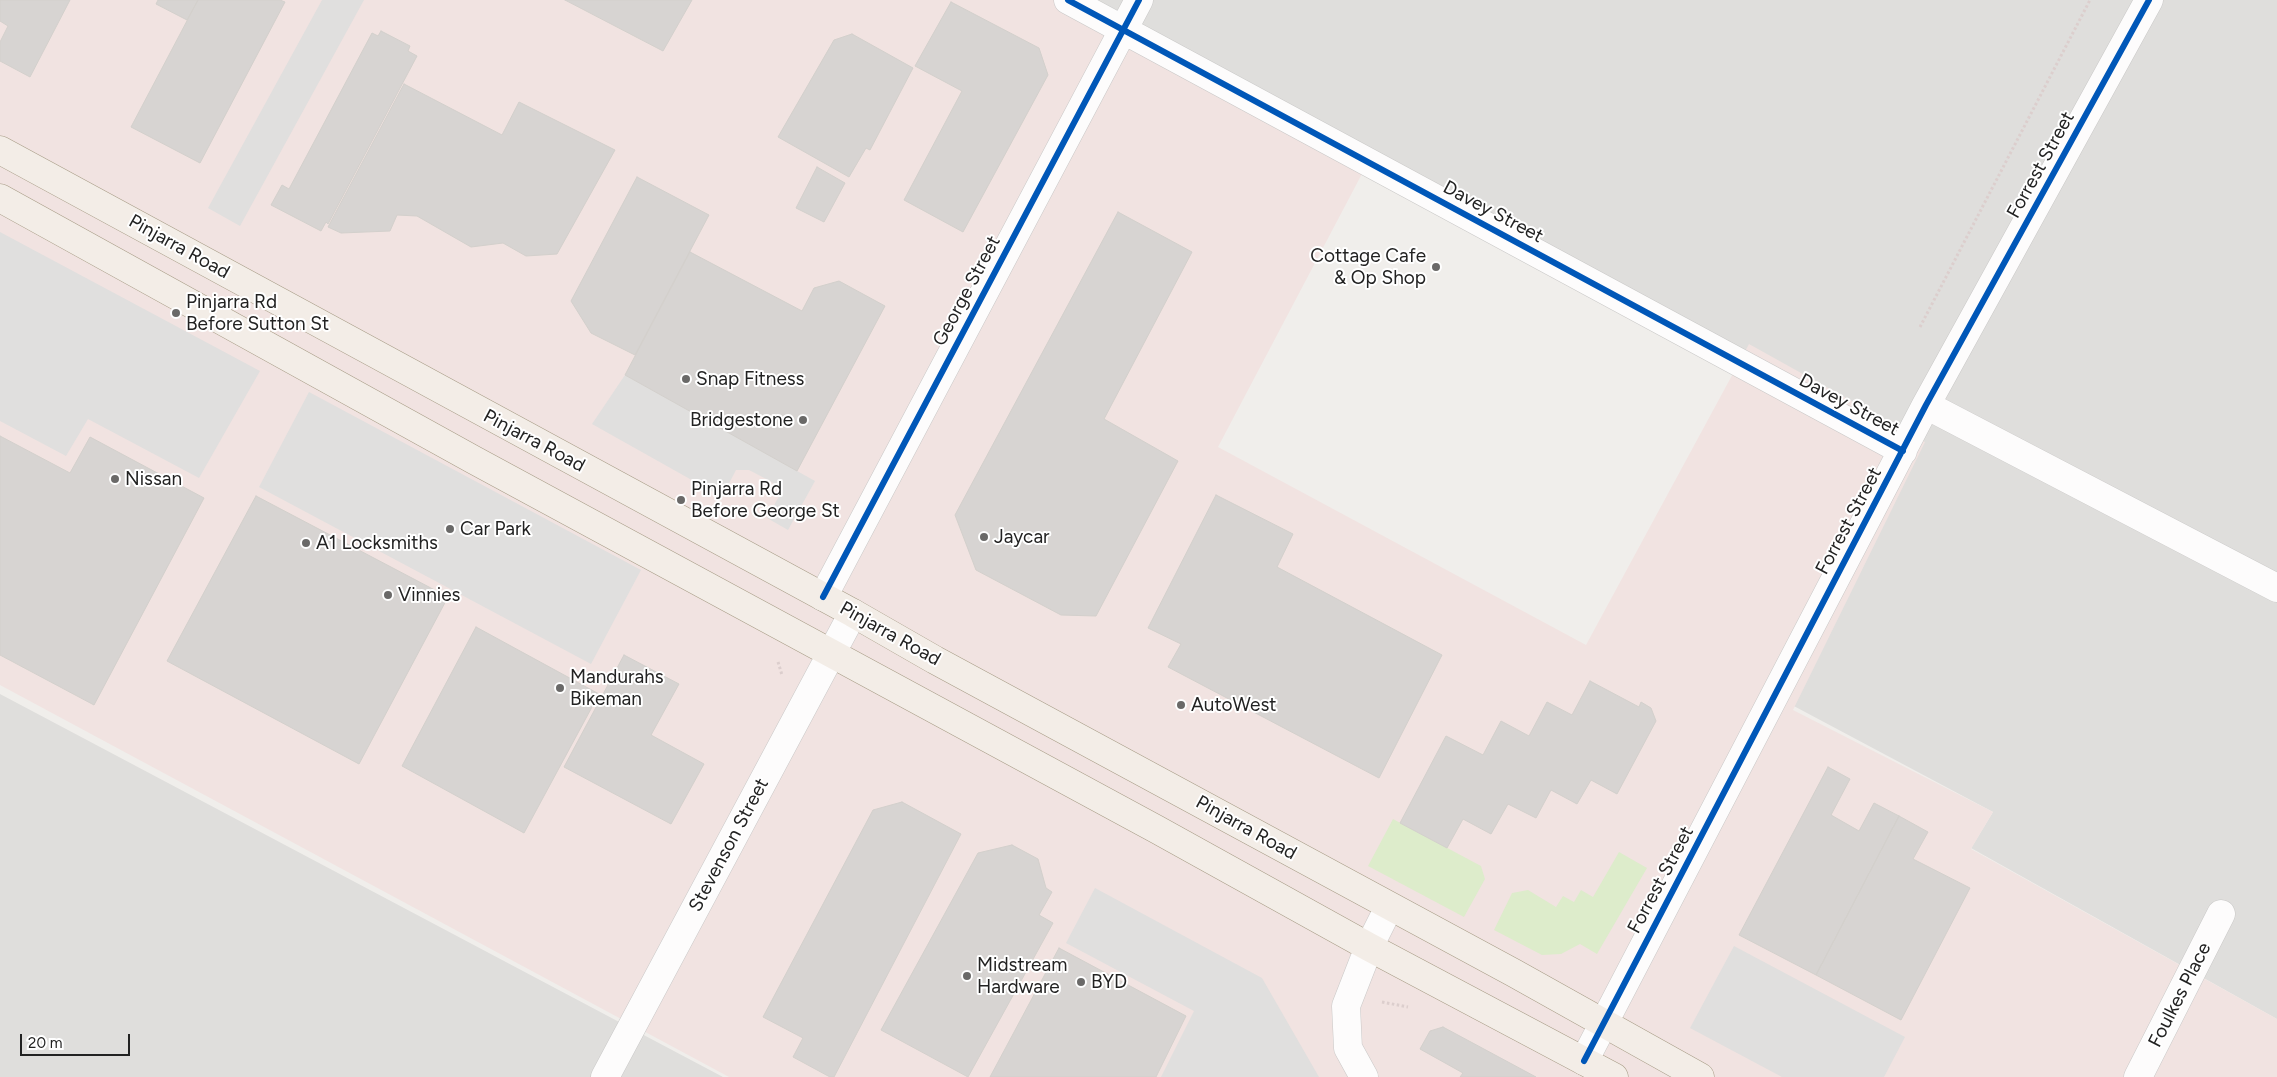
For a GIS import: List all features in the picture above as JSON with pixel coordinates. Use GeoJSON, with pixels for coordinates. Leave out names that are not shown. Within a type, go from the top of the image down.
{"type":"FeatureCollection","features":[{"type":"Feature","properties":{"kind":"main road","name":"Pinjarra Road"},"geometry":{"type":"LineString","coordinates":[[0,150],[853,612],[935,660],[1700,1077]]}},
{"type":"Feature","properties":{"kind":"main road"},"geometry":{"type":"LineString","coordinates":[[0,198],[474,460],[832,653],[1369,947],[1614,1077]]}},
{"type":"Feature","properties":{"kind":"street","name":"Davey Street"},"geometry":{"type":"LineString","coordinates":[[1068,0],[1904,451]]}},
{"type":"Feature","properties":{"kind":"street","name":"George Street"},"geometry":{"type":"LineString","coordinates":[[823,597],[1139,0]]}},
{"type":"Feature","properties":{"kind":"street","name":"Forrest Street"},"geometry":{"type":"LineString","coordinates":[[1584,1061],[1904,451],[1926,405],[2149,0]]}},
{"type":"Feature","properties":{"kind":"street","name":"Davey Street"},"geometry":{"type":"LineString","coordinates":[[1926,405],[2277,588]]}},
{"type":"Feature","properties":{"kind":"street","name":"Stevenson Street"},"geometry":{"type":"LineString","coordinates":[[605,1077],[853,612]]}},
{"type":"Feature","properties":{"kind":"street"},"geometry":{"type":"LineString","coordinates":[[1364,1077],[1348,1048],[1346,1006],[1369,947],[1390,907]]}},
{"type":"Feature","properties":{"kind":"street","name":"Foulkes Place"},"geometry":{"type":"LineString","coordinates":[[2138,1077],[2221,914]]}},
{"type":"Feature","properties":{"kind":"path"},"geometry":{"type":"LineString","coordinates":[[1920,327],[2090,0]]}},
{"type":"Feature","properties":{"kind":"shaded area"},"geometry":{"type":"Polygon","coordinates":[[[0,0],[1090,0],[1374,151],[1218,447],[1586,645],[1749,344],[1925,442],[1793,710],[1993,812],[1971,849],[2277,1019],[2277,1077],[729,1077],[0,685],[0,0]]]}},
{"type":"Feature","properties":{"kind":"shaded area"},"geometry":{"type":"Polygon","coordinates":[[[322,0],[364,0],[240,226],[208,208],[322,0]]]}},
{"type":"Feature","properties":{"kind":"shaded area"},"geometry":{"type":"Polygon","coordinates":[[[1073,0],[2277,0],[2277,1019],[1971,848],[1993,812],[1775,696],[1903,451],[1073,0]]]}},
{"type":"Feature","properties":{"kind":"shaded area"},"geometry":{"type":"Polygon","coordinates":[[[0,232],[260,371],[199,478],[88,419],[66,456],[0,421],[0,232]]]}},
{"type":"Feature","properties":{"kind":"shaded area"},"geometry":{"type":"Polygon","coordinates":[[[625,375],[815,481],[788,530],[767,518],[783,489],[768,480],[749,470],[736,470],[722,497],[592,424],[625,375]]]}},
{"type":"Feature","properties":{"kind":"shaded area","name":"Car Park"},"geometry":{"type":"Polygon","coordinates":[[[309,392],[641,570],[591,664],[259,487],[309,392]]]}},
{"type":"Feature","properties":{"kind":"shaded area"},"geometry":{"type":"Polygon","coordinates":[[[0,694],[723,1077],[0,1077],[0,694]]]}},
{"type":"Feature","properties":{"kind":"shaded area"},"geometry":{"type":"Polygon","coordinates":[[[1095,888],[1262,978],[1319,1077],[1161,1077],[1194,1011],[1066,943],[1095,888]]]}},
{"type":"Feature","properties":{"kind":"shaded area"},"geometry":{"type":"Polygon","coordinates":[[[1734,946],[1905,1037],[1884,1077],[1782,1077],[1690,1028],[1734,946]]]}},
{"type":"Feature","properties":{"kind":"green space"},"geometry":{"type":"Polygon","coordinates":[[[1393,819],[1481,866],[1485,879],[1464,917],[1368,866],[1393,819]]]}},
{"type":"Feature","properties":{"kind":"green space"},"geometry":{"type":"Polygon","coordinates":[[[1619,852],[1647,868],[1597,954],[1580,944],[1561,954],[1542,955],[1494,930],[1512,893],[1528,890],[1556,907],[1563,896],[1574,902],[1581,890],[1593,897],[1619,852]]]}},
{"type":"Feature","properties":{"kind":"building"},"geometry":{"type":"Polygon","coordinates":[[[0,0],[70,0],[30,77],[0,61],[0,42],[8,26],[0,21],[0,0]]]}},
{"type":"Feature","properties":{"kind":"building"},"geometry":{"type":"Polygon","coordinates":[[[158,0],[198,0],[187,20],[156,4],[158,0]]]}},
{"type":"Feature","properties":{"kind":"building"},"geometry":{"type":"Polygon","coordinates":[[[198,0],[280,0],[285,2],[200,163],[131,127],[198,0]]]}},
{"type":"Feature","properties":{"kind":"building"},"geometry":{"type":"Polygon","coordinates":[[[565,0],[692,0],[663,51],[565,0]]]}},
{"type":"Feature","properties":{"kind":"building"},"geometry":{"type":"Polygon","coordinates":[[[951,2],[1039,48],[1048,75],[963,232],[904,200],[962,91],[915,66],[951,2]]]}},
{"type":"Feature","properties":{"kind":"building"},"geometry":{"type":"Polygon","coordinates":[[[381,31],[410,46],[408,51],[417,56],[328,224],[326,222],[321,231],[271,205],[282,185],[289,189],[372,33],[378,36],[381,31]]]}},
{"type":"Feature","properties":{"kind":"building"},"geometry":{"type":"Polygon","coordinates":[[[852,34],[913,68],[870,150],[866,148],[849,177],[778,137],[834,40],[852,34]]]}},
{"type":"Feature","properties":{"kind":"building"},"geometry":{"type":"Polygon","coordinates":[[[404,84],[502,135],[519,102],[615,150],[557,254],[526,256],[503,243],[471,247],[417,216],[397,215],[390,231],[341,233],[328,227],[404,84]]]}},
{"type":"Feature","properties":{"kind":"building"},"geometry":{"type":"Polygon","coordinates":[[[817,167],[845,183],[824,222],[796,208],[817,167]]]}},
{"type":"Feature","properties":{"kind":"building"},"geometry":{"type":"Polygon","coordinates":[[[637,177],[709,215],[635,355],[591,333],[571,301],[637,177]]]}},
{"type":"Feature","properties":{"kind":"building"},"geometry":{"type":"Polygon","coordinates":[[[1118,212],[1192,252],[1104,419],[1178,461],[1096,616],[1061,615],[976,570],[955,515],[1118,212]]]}},
{"type":"Feature","properties":{"kind":"building"},"geometry":{"type":"Polygon","coordinates":[[[690,252],[802,311],[814,288],[839,281],[885,306],[797,471],[625,375],[690,252]]]}},
{"type":"Feature","properties":{"kind":"building"},"geometry":{"type":"Polygon","coordinates":[[[0,436],[70,473],[90,437],[204,498],[94,705],[0,655],[0,436]]]}},
{"type":"Feature","properties":{"kind":"building"},"geometry":{"type":"Polygon","coordinates":[[[1216,495],[1293,534],[1277,567],[1442,655],[1379,778],[1168,667],[1181,644],[1148,628],[1216,495]]]}},
{"type":"Feature","properties":{"kind":"building"},"geometry":{"type":"Polygon","coordinates":[[[256,496],[448,597],[359,764],[167,661],[256,496]]]}},
{"type":"Feature","properties":{"kind":"building"},"geometry":{"type":"Polygon","coordinates":[[[476,627],[599,694],[524,833],[402,766],[476,627]]]}},
{"type":"Feature","properties":{"kind":"building"},"geometry":{"type":"Polygon","coordinates":[[[624,655],[679,684],[651,735],[704,764],[671,824],[564,767],[624,655]]]}},
{"type":"Feature","properties":{"kind":"building"},"geometry":{"type":"Polygon","coordinates":[[[1590,681],[1639,707],[1641,702],[1651,708],[1656,721],[1617,794],[1591,780],[1577,804],[1551,790],[1536,818],[1508,804],[1491,834],[1463,819],[1447,848],[1400,823],[1446,736],[1483,755],[1501,721],[1529,736],[1547,702],[1572,715],[1590,681]]]}},
{"type":"Feature","properties":{"kind":"building"},"geometry":{"type":"Polygon","coordinates":[[[1828,767],[1850,779],[1831,815],[1859,831],[1874,803],[1899,816],[1816,975],[1739,935],[1828,767]]]}},
{"type":"Feature","properties":{"kind":"building"},"geometry":{"type":"Polygon","coordinates":[[[902,802],[961,834],[834,1077],[830,1077],[793,1057],[803,1038],[763,1017],[873,810],[902,802]]]}},
{"type":"Feature","properties":{"kind":"building"},"geometry":{"type":"Polygon","coordinates":[[[1899,816],[1928,832],[1913,859],[1970,888],[1901,1020],[1816,975],[1899,816]]]}},
{"type":"Feature","properties":{"kind":"building","name":"Midstream Hardware"},"geometry":{"type":"Polygon","coordinates":[[[1012,845],[1038,859],[1046,888],[1052,892],[1039,915],[1053,923],[968,1077],[881,1030],[978,853],[1012,845]]]}},
{"type":"Feature","properties":{"kind":"building","name":"BYD"},"geometry":{"type":"Polygon","coordinates":[[[1059,948],[1186,1016],[1156,1077],[990,1077],[1059,948]]]}},
{"type":"Feature","properties":{"kind":"building"},"geometry":{"type":"Polygon","coordinates":[[[1443,1027],[1536,1077],[1460,1077],[1463,1073],[1420,1049],[1430,1031],[1443,1027]]]}},
{"type":"Feature","properties":{"kind":"cycle path"},"geometry":{"type":"LineString","coordinates":[[1068,0],[1903,451]]}},
{"type":"Feature","properties":{"kind":"cycle path"},"geometry":{"type":"LineString","coordinates":[[823,597],[1139,0]]}},
{"type":"Feature","properties":{"kind":"cycle path"},"geometry":{"type":"LineString","coordinates":[[1584,1061],[1926,405],[2149,0]]}},
{"type":"Feature","properties":{"kind":"place","name":"Cottage Cafe & Op Shop"},"geometry":{"type":"Point","coordinates":[1436,267]}},
{"type":"Feature","properties":{"kind":"place","name":"Pinjarra Rd Before Sutton St"},"geometry":{"type":"Point","coordinates":[176,313]}},
{"type":"Feature","properties":{"kind":"place","name":"Snap Fitness"},"geometry":{"type":"Point","coordinates":[686,379]}},
{"type":"Feature","properties":{"kind":"place","name":"Bridgestone"},"geometry":{"type":"Point","coordinates":[803,420]}},
{"type":"Feature","properties":{"kind":"place","name":"Nissan"},"geometry":{"type":"Point","coordinates":[115,479]}},
{"type":"Feature","properties":{"kind":"place","name":"Pinjarra Rd Before George St"},"geometry":{"type":"Point","coordinates":[681,500]}},
{"type":"Feature","properties":{"kind":"place","name":"Car Park"},"geometry":{"type":"Point","coordinates":[450,529]}},
{"type":"Feature","properties":{"kind":"place","name":"Jaycar"},"geometry":{"type":"Point","coordinates":[984,537]}},
{"type":"Feature","properties":{"kind":"place","name":"A1 Locksmiths"},"geometry":{"type":"Point","coordinates":[306,543]}},
{"type":"Feature","properties":{"kind":"place","name":"Vinnies"},"geometry":{"type":"Point","coordinates":[388,595]}},
{"type":"Feature","properties":{"kind":"place","name":"Mandurahs Bikeman"},"geometry":{"type":"Point","coordinates":[560,688]}},
{"type":"Feature","properties":{"kind":"place","name":"AutoWest"},"geometry":{"type":"Point","coordinates":[1181,705]}},
{"type":"Feature","properties":{"kind":"place","name":"Midstream Hardware"},"geometry":{"type":"Point","coordinates":[967,976]}},
{"type":"Feature","properties":{"kind":"place","name":"BYD"},"geometry":{"type":"Point","coordinates":[1081,982]}}]}
